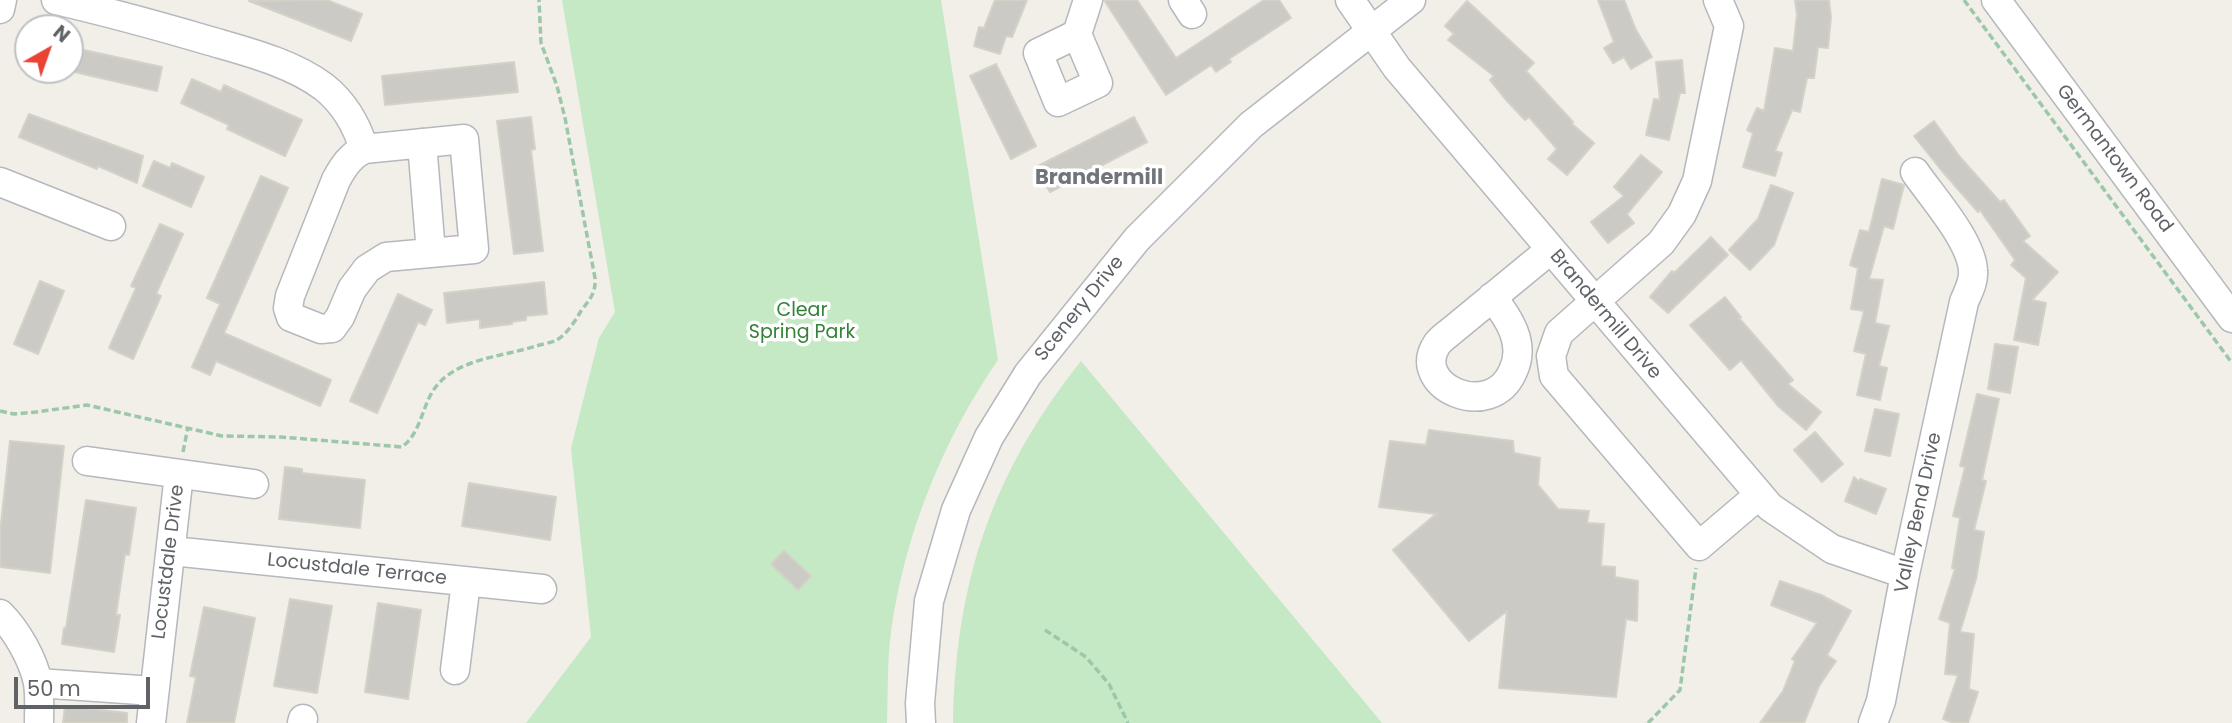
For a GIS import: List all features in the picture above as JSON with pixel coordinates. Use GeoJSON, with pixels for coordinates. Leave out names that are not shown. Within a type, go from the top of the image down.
{"type":"FeatureCollection","features":[{"type":"Feature","properties":{"kind":"street"},"geometry":{"type":"LineString","coordinates":[[0,9],[2,0]]}},
{"type":"Feature","properties":{"kind":"street"},"geometry":{"type":"LineString","coordinates":[[55,0],[239,50],[298,71],[325,88],[344,109],[357,129],[363,149]]}},
{"type":"Feature","properties":{"kind":"street"},"geometry":{"type":"LineString","coordinates":[[1077,34],[1088,0]]}},
{"type":"Feature","properties":{"kind":"street","name":"Brandermill Drive"},"geometry":{"type":"LineString","coordinates":[[1350,0],[1397,68],[1770,507],[1832,549],[1905,574]]}},
{"type":"Feature","properties":{"kind":"street","name":"Scenery Drive"},"geometry":{"type":"LineString","coordinates":[[921,723],[920,703],[929,601],[956,510],[989,438],[1028,374],[1137,239],[1251,125],[1411,0]]}},
{"type":"Feature","properties":{"kind":"street"},"geometry":{"type":"LineString","coordinates":[[1718,0],[1729,26],[1697,181],[1682,214],[1661,243],[1559,333],[1551,356],[1554,376],[1699,546],[1759,495]]}},
{"type":"Feature","properties":{"kind":"street","name":"Germantown Road"},"geometry":{"type":"LineString","coordinates":[[1996,0],[2232,318]]}},
{"type":"Feature","properties":{"kind":"street"},"geometry":{"type":"LineString","coordinates":[[464,139],[474,248],[386,257],[366,269],[352,289],[332,328],[321,329],[291,317],[289,296],[336,180],[355,154],[363,149],[422,143],[464,139]]}},
{"type":"Feature","properties":{"kind":"street"},"geometry":{"type":"LineString","coordinates":[[422,143],[430,253]]}},
{"type":"Feature","properties":{"kind":"street","name":"Valley Bend Drive"},"geometry":{"type":"LineString","coordinates":[[1873,723],[1881,701],[1905,574],[1973,268],[1965,244],[1914,172]]}},
{"type":"Feature","properties":{"kind":"street"},"geometry":{"type":"LineString","coordinates":[[0,182],[111,226]]}},
{"type":"Feature","properties":{"kind":"street"},"geometry":{"type":"LineString","coordinates":[[1492,298],[1550,250]]}},
{"type":"Feature","properties":{"kind":"street"},"geometry":{"type":"LineString","coordinates":[[87,461],[254,484]]}},
{"type":"Feature","properties":{"kind":"street","name":"Locustdale Drive"},"geometry":{"type":"LineString","coordinates":[[151,723],[180,474]]}},
{"type":"Feature","properties":{"kind":"street","name":"Locustdale Terrace"},"geometry":{"type":"LineString","coordinates":[[172,551],[542,589]]}},
{"type":"Feature","properties":{"kind":"street"},"geometry":{"type":"LineString","coordinates":[[455,670],[466,582]]}},
{"type":"Feature","properties":{"kind":"street"},"geometry":{"type":"LineString","coordinates":[[0,614],[12,625],[38,683],[39,723]]}},
{"type":"Feature","properties":{"kind":"street"},"geometry":{"type":"LineString","coordinates":[[38,683],[154,691]]}},
{"type":"Feature","properties":{"kind":"path"},"geometry":{"type":"LineString","coordinates":[[0,411],[14,414],[87,405],[222,436],[281,437],[402,447],[412,440],[418,430],[429,397],[439,383],[452,373],[505,354],[557,340],[572,325],[596,292],[565,118],[557,86],[541,43],[539,0]]}},
{"type":"Feature","properties":{"kind":"path"},"geometry":{"type":"LineString","coordinates":[[1964,0],[2232,363]]}},
{"type":"Feature","properties":{"kind":"path"},"geometry":{"type":"LineString","coordinates":[[1648,723],[1680,690],[1699,546]]}},
{"type":"Feature","properties":{"kind":"path"},"geometry":{"type":"LineString","coordinates":[[1045,629],[1086,657],[1109,684],[1128,723]]}},
{"type":"Feature","properties":{"kind":"green space","name":"Clear Spring Park"},"geometry":{"type":"Polygon","coordinates":[[[562,0],[941,0],[998,360],[978,390],[943,455],[905,560],[891,632],[887,723],[526,723],[591,637],[571,448],[599,338],[615,312],[562,0]]]}},
{"type":"Feature","properties":{"kind":"green space"},"geometry":{"type":"Polygon","coordinates":[[[1081,361],[1382,723],[953,723],[962,622],[971,575],[985,530],[1002,487],[1024,445],[1081,361]]]}},
{"type":"Feature","properties":{"kind":"building"},"geometry":{"type":"Polygon","coordinates":[[[327,0],[362,14],[351,41],[249,1],[327,0]]]}},
{"type":"Feature","properties":{"kind":"building"},"geometry":{"type":"Polygon","coordinates":[[[995,0],[1027,0],[1012,37],[1006,36],[1000,54],[974,46],[979,27],[984,28],[995,0]]]}},
{"type":"Feature","properties":{"kind":"building"},"geometry":{"type":"Polygon","coordinates":[[[1104,0],[1137,0],[1176,58],[1264,0],[1279,0],[1291,18],[1229,59],[1231,62],[1216,72],[1211,65],[1166,95],[1104,0]]]}},
{"type":"Feature","properties":{"kind":"building"},"geometry":{"type":"Polygon","coordinates":[[[1598,0],[1624,0],[1636,30],[1652,57],[1631,69],[1624,57],[1613,63],[1604,48],[1614,42],[1598,0]]]}},
{"type":"Feature","properties":{"kind":"building"},"geometry":{"type":"Polygon","coordinates":[[[1795,0],[1829,0],[1831,17],[1828,48],[1818,47],[1814,78],[1807,78],[1800,112],[1792,110],[1775,151],[1782,153],[1775,176],[1743,167],[1753,133],[1747,130],[1757,108],[1764,111],[1775,48],[1793,51],[1797,14],[1795,0]]]}},
{"type":"Feature","properties":{"kind":"building"},"geometry":{"type":"Polygon","coordinates":[[[1467,1],[1534,63],[1526,71],[1572,124],[1594,143],[1567,175],[1548,159],[1557,149],[1529,117],[1525,120],[1507,101],[1490,80],[1494,76],[1448,40],[1454,34],[1445,26],[1467,1]]]}},
{"type":"Feature","properties":{"kind":"building"},"geometry":{"type":"Polygon","coordinates":[[[84,50],[162,67],[157,91],[84,74],[84,50]]]}},
{"type":"Feature","properties":{"kind":"building"},"geometry":{"type":"Polygon","coordinates":[[[1682,60],[1685,93],[1680,93],[1669,140],[1646,135],[1654,99],[1660,100],[1656,62],[1682,60]]]}},
{"type":"Feature","properties":{"kind":"building"},"geometry":{"type":"Polygon","coordinates":[[[514,62],[518,92],[385,105],[382,76],[514,62]]]}},
{"type":"Feature","properties":{"kind":"building"},"geometry":{"type":"Polygon","coordinates":[[[996,64],[1036,146],[1011,159],[970,76],[996,64]]]}},
{"type":"Feature","properties":{"kind":"building"},"geometry":{"type":"Polygon","coordinates":[[[192,79],[221,92],[224,85],[302,120],[285,156],[227,129],[229,125],[181,103],[192,79]]]}},
{"type":"Feature","properties":{"kind":"building"},"geometry":{"type":"Polygon","coordinates":[[[29,114],[143,156],[137,183],[19,137],[29,114]]]}},
{"type":"Feature","properties":{"kind":"building"},"geometry":{"type":"Polygon","coordinates":[[[531,117],[535,149],[531,150],[543,251],[514,254],[497,121],[531,117]]]}},
{"type":"Feature","properties":{"kind":"building"},"geometry":{"type":"Polygon","coordinates":[[[1134,117],[1147,142],[1050,192],[1036,167],[1134,117]]]}},
{"type":"Feature","properties":{"kind":"building"},"geometry":{"type":"Polygon","coordinates":[[[1934,121],[1960,157],[2000,202],[2004,200],[2030,236],[2023,241],[2058,272],[2032,300],[2046,303],[2038,345],[2014,340],[2026,278],[2011,265],[2015,260],[1980,210],[1978,212],[1914,136],[1934,121]]]}},
{"type":"Feature","properties":{"kind":"building"},"geometry":{"type":"Polygon","coordinates":[[[1641,155],[1662,172],[1627,214],[1634,223],[1608,243],[1591,222],[1624,196],[1614,187],[1641,155]]]}},
{"type":"Feature","properties":{"kind":"building"},"geometry":{"type":"Polygon","coordinates":[[[154,161],[170,168],[172,163],[204,177],[191,207],[143,186],[154,161]]]}},
{"type":"Feature","properties":{"kind":"building"},"geometry":{"type":"Polygon","coordinates":[[[261,176],[288,188],[224,333],[331,380],[320,406],[216,361],[210,375],[192,367],[220,304],[207,298],[261,176]]]}},
{"type":"Feature","properties":{"kind":"building"},"geometry":{"type":"Polygon","coordinates":[[[1882,179],[1904,185],[1893,229],[1884,226],[1869,279],[1883,280],[1875,323],[1889,326],[1879,366],[1887,368],[1880,400],[1857,395],[1866,354],[1854,351],[1864,311],[1851,309],[1858,268],[1850,265],[1860,230],[1869,232],[1882,179]]]}},
{"type":"Feature","properties":{"kind":"building"},"geometry":{"type":"Polygon","coordinates":[[[1771,185],[1793,193],[1774,245],[1750,270],[1729,250],[1758,219],[1771,185]]]}},
{"type":"Feature","properties":{"kind":"building"},"geometry":{"type":"Polygon","coordinates":[[[160,224],[183,234],[156,294],[161,296],[133,359],[109,348],[136,288],[131,286],[160,224]]]}},
{"type":"Feature","properties":{"kind":"building"},"geometry":{"type":"Polygon","coordinates":[[[1711,237],[1728,255],[1668,313],[1650,297],[1672,271],[1674,273],[1711,237]]]}},
{"type":"Feature","properties":{"kind":"building"},"geometry":{"type":"Polygon","coordinates":[[[40,281],[64,291],[38,354],[14,344],[40,281]]]}},
{"type":"Feature","properties":{"kind":"building"},"geometry":{"type":"Polygon","coordinates":[[[544,282],[547,314],[526,316],[526,320],[512,324],[480,328],[480,319],[447,323],[444,293],[544,282]]]}},
{"type":"Feature","properties":{"kind":"building"},"geometry":{"type":"Polygon","coordinates":[[[398,294],[432,310],[425,325],[418,322],[377,413],[350,401],[398,294]]]}},
{"type":"Feature","properties":{"kind":"building"},"geometry":{"type":"Polygon","coordinates":[[[1725,297],[1741,317],[1739,318],[1793,380],[1788,384],[1821,412],[1806,430],[1778,406],[1741,360],[1730,370],[1690,325],[1725,297]]]}},
{"type":"Feature","properties":{"kind":"building"},"geometry":{"type":"Polygon","coordinates":[[[1995,344],[2018,347],[2010,393],[1988,389],[1995,344]]]}},
{"type":"Feature","properties":{"kind":"building"},"geometry":{"type":"Polygon","coordinates":[[[1977,394],[1999,399],[1982,480],[1986,481],[1974,530],[1984,532],[1976,579],[1960,632],[1974,634],[1969,689],[1978,692],[1968,723],[1954,723],[1943,719],[1958,675],[1945,674],[1950,623],[1939,619],[1955,569],[1952,568],[1960,518],[1953,516],[1965,467],[1960,466],[1977,394]]]}},
{"type":"Feature","properties":{"kind":"building"},"geometry":{"type":"Polygon","coordinates":[[[1875,409],[1899,414],[1890,456],[1865,451],[1875,409]]]}},
{"type":"Feature","properties":{"kind":"building"},"geometry":{"type":"Polygon","coordinates":[[[1429,430],[1513,441],[1514,453],[1540,458],[1538,485],[1558,509],[1589,511],[1587,523],[1604,524],[1601,566],[1615,567],[1615,577],[1638,581],[1637,621],[1626,619],[1616,697],[1499,688],[1507,611],[1469,641],[1393,550],[1436,514],[1379,507],[1390,441],[1426,445],[1429,430]]]}},
{"type":"Feature","properties":{"kind":"building"},"geometry":{"type":"Polygon","coordinates":[[[1815,432],[1843,464],[1822,482],[1794,450],[1815,432]]]}},
{"type":"Feature","properties":{"kind":"building"},"geometry":{"type":"Polygon","coordinates":[[[10,441],[64,446],[50,573],[0,567],[0,533],[10,441]]]}},
{"type":"Feature","properties":{"kind":"building"},"geometry":{"type":"Polygon","coordinates":[[[285,467],[302,469],[302,473],[365,480],[360,528],[279,519],[285,467]]]}},
{"type":"Feature","properties":{"kind":"building"},"geometry":{"type":"Polygon","coordinates":[[[1854,477],[1859,482],[1860,479],[1886,489],[1876,514],[1845,501],[1854,477]]]}},
{"type":"Feature","properties":{"kind":"building"},"geometry":{"type":"Polygon","coordinates":[[[469,483],[556,497],[550,540],[462,526],[469,483]]]}},
{"type":"Feature","properties":{"kind":"building"},"geometry":{"type":"Polygon","coordinates":[[[86,500],[136,508],[129,555],[125,554],[116,615],[120,615],[114,652],[62,644],[86,500]]]}},
{"type":"Feature","properties":{"kind":"building"},"geometry":{"type":"Polygon","coordinates":[[[784,551],[811,576],[798,590],[771,564],[784,551]]]}},
{"type":"Feature","properties":{"kind":"building"},"geometry":{"type":"Polygon","coordinates":[[[1780,581],[1821,595],[1851,611],[1827,655],[1836,661],[1819,686],[1804,723],[1760,723],[1783,691],[1795,661],[1792,659],[1817,623],[1771,605],[1780,581]]]}},
{"type":"Feature","properties":{"kind":"building"},"geometry":{"type":"Polygon","coordinates":[[[290,599],[332,606],[317,693],[274,686],[290,599]]]}},
{"type":"Feature","properties":{"kind":"building"},"geometry":{"type":"Polygon","coordinates":[[[378,603],[421,610],[408,699],[365,692],[378,603]]]}},
{"type":"Feature","properties":{"kind":"building"},"geometry":{"type":"Polygon","coordinates":[[[204,607],[255,618],[234,723],[187,723],[196,677],[190,676],[204,607]]]}},
{"type":"Feature","properties":{"kind":"building"},"geometry":{"type":"Polygon","coordinates":[[[65,706],[127,713],[127,723],[63,723],[65,706]]]}},
{"type":"Feature","properties":{"kind":"district","name":"Brandermill"},"geometry":{"type":"Point","coordinates":[1099,179]}}]}
